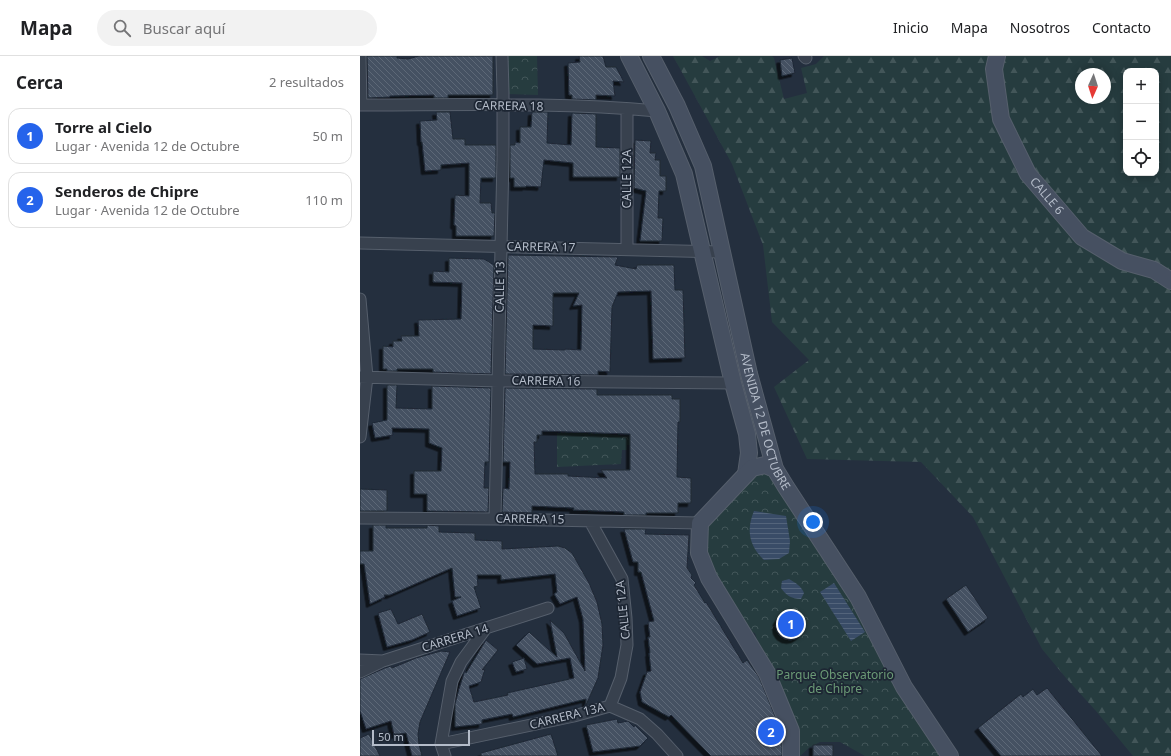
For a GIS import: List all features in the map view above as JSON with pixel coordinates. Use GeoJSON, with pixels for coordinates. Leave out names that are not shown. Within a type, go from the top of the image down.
{"type":"FeatureCollection","features":[{"type":"Feature","properties":{"kind":"main road","name":"AVENIDA 12 DE OCTUBRE"},"geometry":{"type":"LineString","coordinates":[[629,56],[657,111],[684,174],[733,383],[747,434],[749,453],[746,474]]}},
{"type":"Feature","properties":{"kind":"main road","name":"AVENIDA 12 DE OCTUBRE"},"geometry":{"type":"LineString","coordinates":[[651,56],[677,106],[703,166],[749,374],[775,469],[858,596],[904,688],[950,756]]}},
{"type":"Feature","properties":{"kind":"main road","name":"CALLE 6"},"geometry":{"type":"LineString","coordinates":[[996,56],[994,69],[1001,120],[1028,174],[1082,237],[1122,261],[1154,270],[1171,281]]}},
{"type":"Feature","properties":{"kind":"main road"},"geometry":{"type":"LineString","coordinates":[[775,469],[765,465],[757,466],[749,470],[700,523],[699,553],[709,578],[767,673],[791,731],[791,756]]}},
{"type":"Feature","properties":{"kind":"street"},"geometry":{"type":"LineString","coordinates":[[360,56],[360,105]]}},
{"type":"Feature","properties":{"kind":"street","name":"CALLE 13"},"geometry":{"type":"LineString","coordinates":[[495,519],[501,246],[503,105],[502,56]]}},
{"type":"Feature","properties":{"kind":"street","name":"CARRERA 18"},"geometry":{"type":"LineString","coordinates":[[360,105],[503,105],[627,108],[657,111]]}},
{"type":"Feature","properties":{"kind":"street","name":"CALLE 12A"},"geometry":{"type":"LineString","coordinates":[[627,108],[627,249]]}},
{"type":"Feature","properties":{"kind":"street","name":"CARRERA 17"},"geometry":{"type":"LineString","coordinates":[[360,243],[722,252]]}},
{"type":"Feature","properties":{"kind":"street"},"geometry":{"type":"LineString","coordinates":[[360,299],[363,377],[360,437]]}},
{"type":"Feature","properties":{"kind":"street","name":"CARRERA 16"},"geometry":{"type":"LineString","coordinates":[[363,377],[498,381],[733,383]]}},
{"type":"Feature","properties":{"kind":"street","name":"CARRERA 15"},"geometry":{"type":"LineString","coordinates":[[360,518],[700,523]]}},
{"type":"Feature","properties":{"kind":"street","name":"CALLE 12A"},"geometry":{"type":"LineString","coordinates":[[590,521],[622,579],[627,645],[622,671],[610,706]]}},
{"type":"Feature","properties":{"kind":"street","name":"CARRERA 14"},"geometry":{"type":"LineString","coordinates":[[360,660],[383,661],[548,608]]}},
{"type":"Feature","properties":{"kind":"street"},"geometry":{"type":"LineString","coordinates":[[445,756],[441,744],[452,681],[461,662],[486,628]]}},
{"type":"Feature","properties":{"kind":"street"},"geometry":{"type":"LineString","coordinates":[[360,672],[383,661]]}},
{"type":"Feature","properties":{"kind":"street","name":"CARRERA 13A"},"geometry":{"type":"LineString","coordinates":[[441,744],[574,716],[610,706],[640,719],[657,734],[677,756]]}},
{"type":"Feature","properties":{"kind":"green space"},"geometry":{"type":"Polygon","coordinates":[[[505,56],[537,56],[538,95],[505,94],[505,56]]]}},
{"type":"Feature","properties":{"kind":"green space"},"geometry":{"type":"Polygon","coordinates":[[[673,56],[702,56],[710,61],[720,56],[772,56],[774,58],[784,99],[807,93],[801,68],[816,64],[824,56],[1171,56],[1171,756],[1133,756],[1096,711],[1066,678],[1042,649],[973,517],[921,462],[807,459],[774,387],[809,360],[772,322],[763,245],[732,164],[673,56]]]}},
{"type":"Feature","properties":{"kind":"green space"},"geometry":{"type":"Polygon","coordinates":[[[557,433],[596,433],[631,437],[631,445],[627,445],[627,450],[622,450],[621,464],[557,467],[557,433]]]}},
{"type":"Feature","properties":{"kind":"green space","name":"Parque Observatorio de Chipre"},"geometry":{"type":"Polygon","coordinates":[[[775,469],[950,756],[865,756],[840,742],[820,742],[810,747],[800,756],[791,756],[755,633],[742,630],[709,578],[700,523],[746,474],[775,469]]]}},
{"type":"Feature","properties":{"kind":"water"},"geometry":{"type":"Polygon","coordinates":[[[754,511],[786,516],[790,541],[789,553],[779,559],[764,560],[759,555],[750,537],[750,525],[754,511]]]}},
{"type":"Feature","properties":{"kind":"water"},"geometry":{"type":"Polygon","coordinates":[[[789,579],[798,585],[803,591],[804,593],[801,599],[789,596],[781,588],[782,581],[789,579]]]}},
{"type":"Feature","properties":{"kind":"water"},"geometry":{"type":"Polygon","coordinates":[[[834,583],[865,632],[851,641],[820,592],[834,583]]]}},
{"type":"Feature","properties":{"kind":"building"},"geometry":{"type":"Polygon","coordinates":[[[367,56],[397,56],[397,58],[408,59],[419,56],[493,56],[493,95],[448,95],[448,98],[434,98],[434,95],[368,98],[367,56]]]}},
{"type":"Feature","properties":{"kind":"building"},"geometry":{"type":"Polygon","coordinates":[[[579,56],[603,56],[606,67],[616,67],[624,82],[613,81],[615,96],[596,95],[596,100],[572,99],[572,95],[569,95],[568,63],[580,62],[579,56]]]}},
{"type":"Feature","properties":{"kind":"building"},"geometry":{"type":"Polygon","coordinates":[[[792,58],[795,73],[782,76],[780,60],[792,58]]]}},
{"type":"Feature","properties":{"kind":"building"},"geometry":{"type":"Polygon","coordinates":[[[436,112],[450,112],[453,139],[465,139],[465,145],[496,145],[496,178],[481,178],[480,203],[491,203],[492,213],[495,213],[494,236],[456,236],[456,226],[454,225],[455,195],[469,196],[469,163],[441,165],[441,170],[425,171],[420,121],[437,120],[436,112]]]}},
{"type":"Feature","properties":{"kind":"building"},"geometry":{"type":"Polygon","coordinates":[[[532,112],[548,112],[547,143],[571,145],[572,113],[596,114],[596,147],[620,148],[620,177],[573,177],[573,163],[544,160],[541,187],[514,187],[514,178],[510,178],[510,145],[515,145],[515,142],[520,143],[520,127],[531,127],[532,112]]]}},
{"type":"Feature","properties":{"kind":"building"},"geometry":{"type":"Polygon","coordinates":[[[635,140],[651,141],[650,153],[656,153],[655,160],[660,160],[660,176],[666,176],[666,191],[659,191],[658,218],[663,218],[662,241],[640,241],[646,191],[634,188],[635,140]]]}},
{"type":"Feature","properties":{"kind":"building"},"geometry":{"type":"Polygon","coordinates":[[[508,255],[618,257],[615,265],[636,269],[637,265],[674,265],[675,290],[683,290],[685,358],[653,359],[651,291],[618,292],[612,307],[610,372],[598,371],[598,375],[505,374],[508,255]],[[553,293],[553,326],[533,325],[533,349],[581,350],[582,305],[573,306],[579,293],[553,293]]]}},
{"type":"Feature","properties":{"kind":"building"},"geometry":{"type":"Polygon","coordinates":[[[449,258],[484,259],[494,265],[491,374],[433,372],[433,369],[397,369],[397,371],[387,371],[387,369],[383,369],[383,346],[393,347],[393,341],[402,341],[401,336],[419,336],[418,320],[461,319],[462,283],[433,282],[433,271],[449,272],[449,258]]]}},
{"type":"Feature","properties":{"kind":"building"},"geometry":{"type":"Polygon","coordinates":[[[387,385],[397,385],[396,408],[432,409],[432,386],[491,388],[489,462],[485,462],[484,488],[489,488],[488,512],[427,511],[427,494],[414,494],[414,471],[441,471],[442,448],[429,443],[429,429],[392,428],[393,435],[375,438],[372,423],[387,420],[387,385]]]}},
{"type":"Feature","properties":{"kind":"building"},"geometry":{"type":"Polygon","coordinates":[[[505,388],[597,389],[597,395],[672,395],[672,399],[680,399],[677,477],[691,478],[691,503],[678,503],[678,513],[646,513],[646,515],[624,515],[624,512],[573,510],[574,508],[532,506],[532,513],[502,512],[503,488],[509,489],[510,462],[503,462],[505,388]],[[542,431],[542,435],[537,435],[537,442],[534,442],[535,474],[568,474],[568,476],[607,478],[601,470],[630,470],[630,434],[542,431]]]}},
{"type":"Feature","properties":{"kind":"building"},"geometry":{"type":"Polygon","coordinates":[[[360,489],[387,490],[387,511],[360,511],[360,489]]]}},
{"type":"Feature","properties":{"kind":"building"},"geometry":{"type":"Polygon","coordinates":[[[373,525],[386,525],[386,528],[427,528],[427,525],[439,526],[439,532],[475,533],[475,540],[502,541],[502,549],[558,546],[565,548],[572,553],[589,583],[597,602],[602,624],[603,645],[598,678],[586,705],[586,699],[513,717],[512,714],[482,720],[482,724],[455,727],[455,704],[465,670],[466,673],[486,640],[498,650],[482,670],[485,669],[481,682],[469,686],[474,702],[574,678],[570,658],[537,664],[516,645],[529,632],[557,657],[550,620],[564,633],[585,671],[583,619],[577,597],[560,604],[554,594],[557,592],[555,574],[501,580],[501,575],[477,575],[478,586],[474,587],[481,608],[457,616],[452,601],[461,597],[455,597],[452,568],[390,595],[384,595],[385,597],[370,604],[364,564],[360,564],[360,551],[373,551],[373,525]]]}},
{"type":"Feature","properties":{"kind":"building"},"geometry":{"type":"Polygon","coordinates":[[[624,529],[646,529],[645,534],[689,535],[687,568],[692,575],[691,578],[696,583],[694,585],[743,663],[747,660],[759,677],[782,733],[782,756],[711,756],[671,715],[669,717],[642,702],[640,692],[647,672],[651,671],[648,622],[654,621],[641,572],[638,572],[638,562],[633,562],[624,529]]]}},
{"type":"Feature","properties":{"kind":"building"},"geometry":{"type":"Polygon","coordinates":[[[966,585],[988,618],[968,632],[946,599],[966,585]]]}},
{"type":"Feature","properties":{"kind":"building"},"geometry":{"type":"Polygon","coordinates":[[[391,609],[398,624],[422,614],[430,632],[412,640],[387,647],[378,613],[391,609]]]}},
{"type":"Feature","properties":{"kind":"building"},"geometry":{"type":"Polygon","coordinates":[[[790,612],[800,616],[804,626],[800,636],[790,640],[780,636],[776,626],[780,616],[790,612]]]}},
{"type":"Feature","properties":{"kind":"building"},"geometry":{"type":"Polygon","coordinates":[[[441,651],[450,652],[420,722],[418,734],[422,756],[412,756],[406,733],[394,735],[391,721],[366,729],[360,711],[360,679],[385,668],[391,666],[392,668],[416,658],[441,651]]]}},
{"type":"Feature","properties":{"kind":"building"},"geometry":{"type":"Polygon","coordinates":[[[524,658],[527,669],[516,672],[512,662],[524,658]]]}},
{"type":"Feature","properties":{"kind":"building"},"geometry":{"type":"Polygon","coordinates":[[[1047,688],[1102,756],[1001,756],[978,728],[1021,694],[1023,697],[1033,689],[1037,695],[1047,688]]]}},
{"type":"Feature","properties":{"kind":"building"},"geometry":{"type":"Polygon","coordinates":[[[617,719],[618,723],[628,721],[634,727],[635,725],[648,738],[640,746],[593,752],[586,725],[617,719]]]}},
{"type":"Feature","properties":{"kind":"building"},"geometry":{"type":"Polygon","coordinates":[[[369,734],[380,756],[360,756],[360,738],[369,734]]]}},
{"type":"Feature","properties":{"kind":"building"},"geometry":{"type":"Polygon","coordinates":[[[551,734],[558,756],[481,756],[481,753],[551,734]]]}},
{"type":"Feature","properties":{"kind":"building"},"geometry":{"type":"Polygon","coordinates":[[[813,745],[833,745],[833,756],[813,756],[813,745]]]}},
{"type":"Feature","properties":{"kind":"place","name":"Torre al Cielo"},"geometry":{"type":"Point","coordinates":[791,624]}},
{"type":"Feature","properties":{"kind":"place","name":"Senderos de Chipre"},"geometry":{"type":"Point","coordinates":[771,732]}}]}
